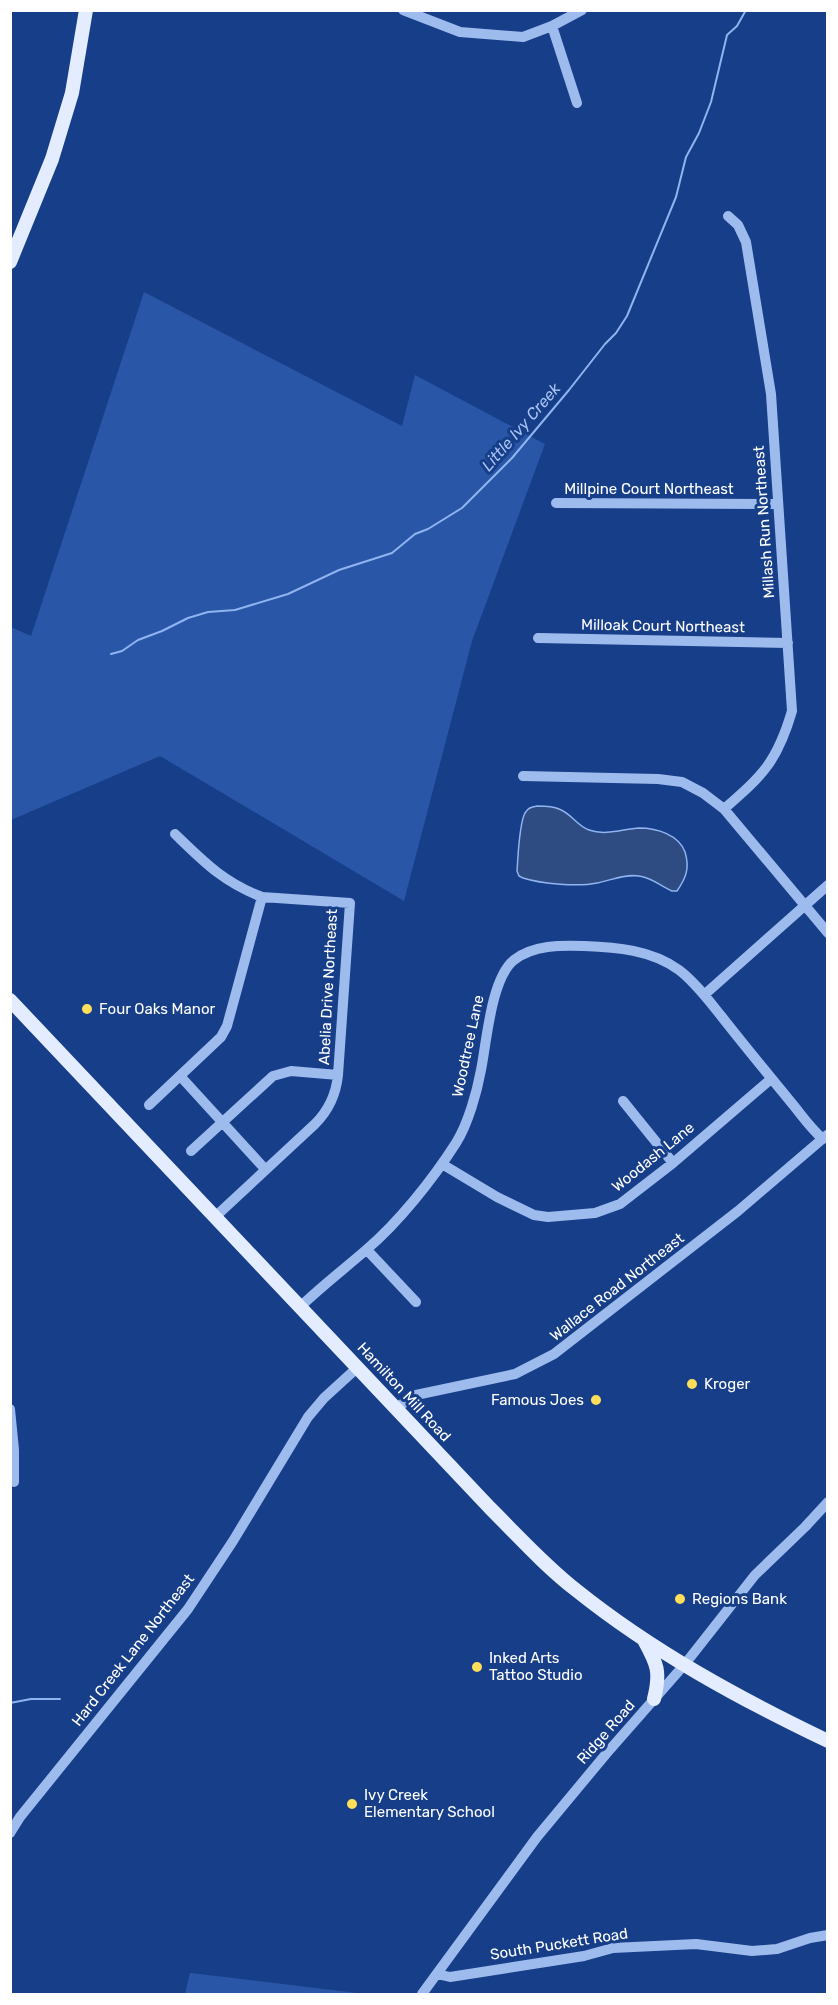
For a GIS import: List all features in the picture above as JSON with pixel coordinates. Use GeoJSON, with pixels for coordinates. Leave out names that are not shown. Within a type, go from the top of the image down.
{"type":"FeatureCollection","features":[{"type":"Feature","properties":{"kind":"main road"},"geometry":{"type":"LineString","coordinates":[[12,256],[52,159],[72,93],[86,10]]}},
{"type":"Feature","properties":{"kind":"main road","name":"Hamilton Mill Road"},"geometry":{"type":"LineString","coordinates":[[10,1000],[490,1508],[562,1578],[595,1605],[685,1664],[779,1718],[828,1741]]}},
{"type":"Feature","properties":{"kind":"main road"},"geometry":{"type":"LineString","coordinates":[[643,1638],[658,1667],[658,1682],[654,1699]]}},
{"type":"Feature","properties":{"kind":"street"},"geometry":{"type":"LineString","coordinates":[[403,10],[428,15],[460,32],[523,37],[552,26],[582,10]]}},
{"type":"Feature","properties":{"kind":"street"},"geometry":{"type":"LineString","coordinates":[[552,26],[577,103]]}},
{"type":"Feature","properties":{"kind":"street","name":"Millash Run Northeast"},"geometry":{"type":"LineString","coordinates":[[724,809],[757,780],[772,760],[784,739],[792,711],[771,394],[746,242],[738,225],[728,216]]}},
{"type":"Feature","properties":{"kind":"street","name":"Millpine Court Northeast"},"geometry":{"type":"LineString","coordinates":[[556,503],[778,504]]}},
{"type":"Feature","properties":{"kind":"street","name":"Milloak Court Northeast"},"geometry":{"type":"LineString","coordinates":[[538,638],[788,643]]}},
{"type":"Feature","properties":{"kind":"street"},"geometry":{"type":"LineString","coordinates":[[523,776],[658,779],[682,782],[703,793],[724,809],[828,933]]}},
{"type":"Feature","properties":{"kind":"street","name":"Abelia Drive Northeast"},"geometry":{"type":"LineString","coordinates":[[175,834],[223,879],[262,897],[350,903],[337,1089],[325,1114],[216,1216]]}},
{"type":"Feature","properties":{"kind":"street"},"geometry":{"type":"LineString","coordinates":[[704,995],[828,885]]}},
{"type":"Feature","properties":{"kind":"street"},"geometry":{"type":"LineString","coordinates":[[149,1105],[212,1048],[227,1026],[262,897]]}},
{"type":"Feature","properties":{"kind":"street","name":"Woodtree Lane"},"geometry":{"type":"LineString","coordinates":[[301,1306],[337,1273],[367,1250],[399,1217],[442,1164],[458,1140],[481,1074],[495,989],[505,970],[514,960],[538,948],[567,945],[616,947],[662,960],[680,970],[704,995],[771,1079],[825,1137]]}},
{"type":"Feature","properties":{"kind":"street"},"geometry":{"type":"LineString","coordinates":[[192,1151],[273,1076],[281,1072],[339,1075]]}},
{"type":"Feature","properties":{"kind":"street"},"geometry":{"type":"LineString","coordinates":[[181,1077],[265,1169]]}},
{"type":"Feature","properties":{"kind":"street","name":"Woodash Lane"},"geometry":{"type":"LineString","coordinates":[[442,1164],[519,1209],[534,1215],[548,1217],[595,1213],[620,1204],[673,1163],[771,1079]]}},
{"type":"Feature","properties":{"kind":"street"},"geometry":{"type":"LineString","coordinates":[[623,1101],[673,1163]]}},
{"type":"Feature","properties":{"kind":"street","name":"Wallace Road Northeast"},"geometry":{"type":"LineString","coordinates":[[396,1408],[416,1395],[515,1374],[554,1354],[738,1211],[825,1137]]}},
{"type":"Feature","properties":{"kind":"street"},"geometry":{"type":"LineString","coordinates":[[367,1250],[416,1302]]}},
{"type":"Feature","properties":{"kind":"street","name":"Hard Creek Lane Northeast"},"geometry":{"type":"LineString","coordinates":[[10,1833],[20,1817],[188,1609],[233,1541],[308,1417],[324,1398],[358,1367]]}},
{"type":"Feature","properties":{"kind":"street"},"geometry":{"type":"LineString","coordinates":[[10,1409],[14,1482]]}},
{"type":"Feature","properties":{"kind":"street","name":"Ridge Road"},"geometry":{"type":"LineString","coordinates":[[422,1995],[537,1838],[606,1754],[685,1664],[755,1575],[828,1502]]}},
{"type":"Feature","properties":{"kind":"street","name":"South Puckett Road"},"geometry":{"type":"LineString","coordinates":[[437,1974],[450,1977],[584,1956],[613,1948],[696,1944],[752,1951],[777,1949],[810,1938],[828,1935]]}},
{"type":"Feature","properties":{"kind":"shaded area"},"geometry":{"type":"Polygon","coordinates":[[[144,292],[402,426],[415,375],[545,444],[472,641],[404,901],[160,756],[11,820],[11,627],[31,636],[144,292]]]}},
{"type":"Feature","properties":{"kind":"shaded area"},"geometry":{"type":"Polygon","coordinates":[[[531,807],[559,809],[581,826],[595,832],[639,828],[653,829],[673,837],[685,852],[687,868],[683,882],[677,891],[672,891],[639,876],[570,885],[540,882],[519,876],[517,871],[518,850],[523,818],[531,807]]]}},
{"type":"Feature","properties":{"kind":"shaded area"},"geometry":{"type":"Polygon","coordinates":[[[191,1973],[365,1994],[185,1994],[191,1973]]]}},
{"type":"Feature","properties":{"kind":"waterway","name":"Little Ivy Creek"},"geometry":{"type":"LineString","coordinates":[[111,654],[122,651],[138,640],[188,618],[208,612],[235,610],[288,594],[339,570],[392,553],[415,534],[428,529],[462,508],[512,458],[616,333],[627,316],[676,197],[686,157],[699,133],[711,102],[727,35],[737,26],[746,10]]}},
{"type":"Feature","properties":{"kind":"waterway"},"geometry":{"type":"LineString","coordinates":[[10,1703],[31,1699],[60,1699]]}},
{"type":"Feature","properties":{"kind":"place","name":"Four Oaks Manor"},"geometry":{"type":"Point","coordinates":[87,1009]}},
{"type":"Feature","properties":{"kind":"place","name":"Kroger"},"geometry":{"type":"Point","coordinates":[692,1384]}},
{"type":"Feature","properties":{"kind":"place","name":"Famous Joes"},"geometry":{"type":"Point","coordinates":[596,1400]}},
{"type":"Feature","properties":{"kind":"place","name":"Regions Bank"},"geometry":{"type":"Point","coordinates":[680,1599]}},
{"type":"Feature","properties":{"kind":"place","name":"Inked Arts Tattoo Studio"},"geometry":{"type":"Point","coordinates":[477,1667]}},
{"type":"Feature","properties":{"kind":"place","name":"Ivy Creek Elementary School"},"geometry":{"type":"Point","coordinates":[352,1804]}}]}
